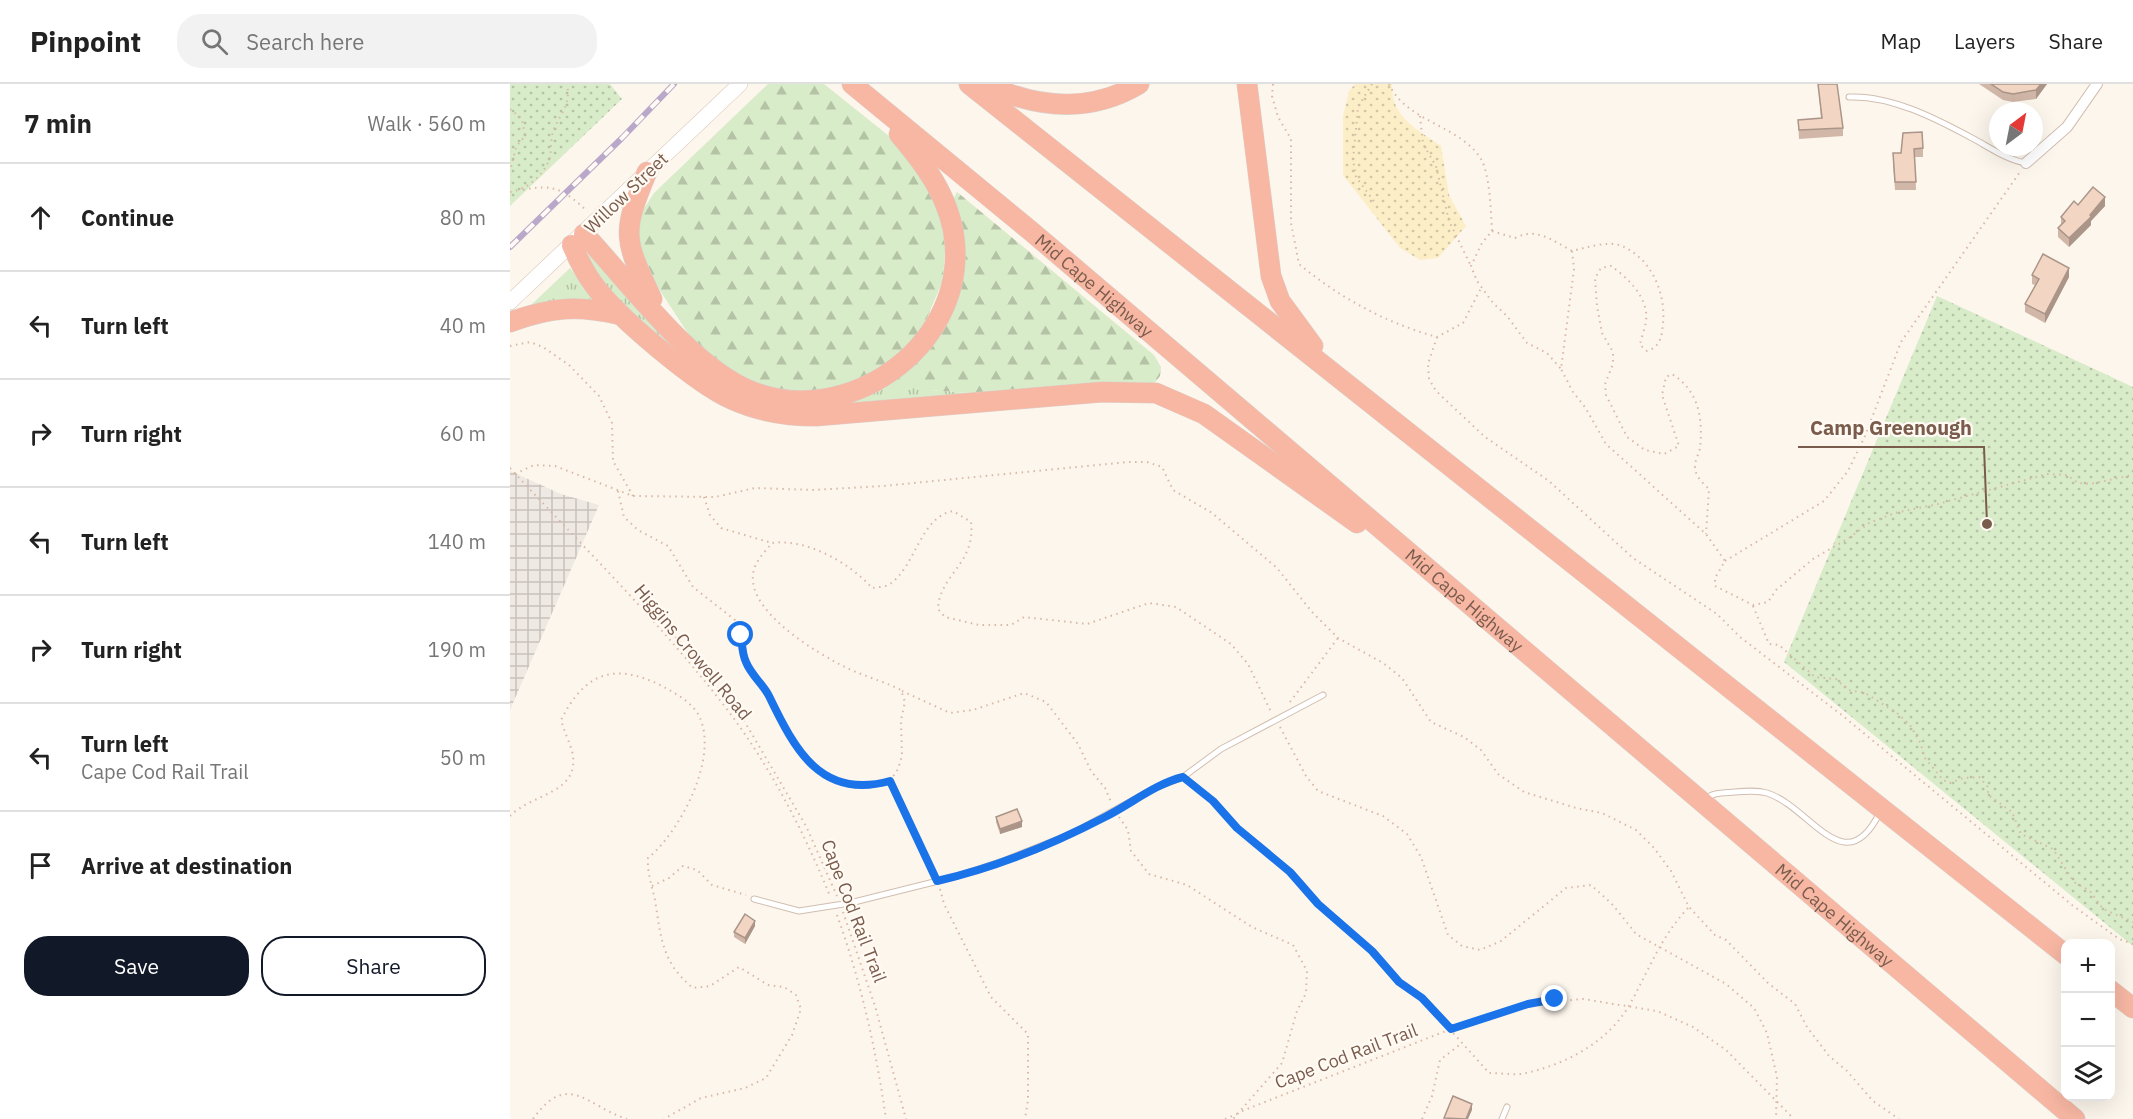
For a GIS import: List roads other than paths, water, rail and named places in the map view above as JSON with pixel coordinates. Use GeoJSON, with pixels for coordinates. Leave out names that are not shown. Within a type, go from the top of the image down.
{"type":"FeatureCollection","features":[{"type":"Feature","properties":{"kind":"highway","name":"Mid Cape Highway"},"geometry":{"type":"LineString","coordinates":[[852,84],[1041,239],[2075,1119]]}},
{"type":"Feature","properties":{"kind":"highway"},"geometry":{"type":"LineString","coordinates":[[969,84],[1881,811],[2061,951]]}},
{"type":"Feature","properties":{"kind":"highway"},"geometry":{"type":"LineString","coordinates":[[985,84],[1025,99],[1069,105],[1101,100],[1139,84]]}},
{"type":"Feature","properties":{"kind":"highway"},"geometry":{"type":"LineString","coordinates":[[1247,84],[1267,260],[1274,288],[1297,326],[1340,378]]}},
{"type":"Feature","properties":{"kind":"highway"},"geometry":{"type":"LineString","coordinates":[[584,233],[661,318],[714,371],[754,392],[788,400],[824,399],[856,390],[886,375],[915,353],[933,327],[947,297],[954,263],[953,232],[945,201],[929,172],[871,99]]}},
{"type":"Feature","properties":{"kind":"highway"},"geometry":{"type":"LineString","coordinates":[[647,172],[630,213],[628,238],[636,264],[661,318]]}},
{"type":"Feature","properties":{"kind":"highway"},"geometry":{"type":"LineString","coordinates":[[584,233],[594,286],[624,316],[715,390],[748,406],[783,415],[833,416],[1124,390],[1156,393],[1204,414],[1470,603]]}},
{"type":"Feature","properties":{"kind":"highway"},"geometry":{"type":"LineString","coordinates":[[510,322],[542,312],[583,307],[624,316]]}},
{"type":"Feature","properties":{"kind":"highway"},"geometry":{"type":"LineString","coordinates":[[2114,993],[2133,1008]]}},
{"type":"Feature","properties":{"kind":"main road","name":"Willow Street"},"geometry":{"type":"LineString","coordinates":[[510,302],[740,84]]}},
{"type":"Feature","properties":{"kind":"street"},"geometry":{"type":"LineString","coordinates":[[2026,163],[2067,127],[2097,84]]}},
{"type":"Feature","properties":{"kind":"lane"},"geometry":{"type":"LineString","coordinates":[[1849,97],[1865,96],[1886,101],[1966,135],[2015,162],[2026,163]]}},
{"type":"Feature","properties":{"kind":"lane"},"geometry":{"type":"LineString","coordinates":[[754,899],[799,911],[937,881],[1003,861],[1071,834],[1155,788],[1183,777],[1221,748],[1323,694]]}},
{"type":"Feature","properties":{"kind":"lane"},"geometry":{"type":"LineString","coordinates":[[1701,803],[1717,793],[1766,793],[1786,803],[1829,835],[1850,843],[1866,838],[1881,811]]}},
{"type":"Feature","properties":{"kind":"lane"},"geometry":{"type":"LineString","coordinates":[[1502,1119],[1507,1107]]}},
{"type":"Feature","properties":{"kind":"railway"},"geometry":{"type":"LineString","coordinates":[[510,247],[674,84]]}},
{"type":"Feature","properties":{"kind":"place","name":"Camp Greenough"},"geometry":{"type":"Point","coordinates":[1987,524]}}]}
